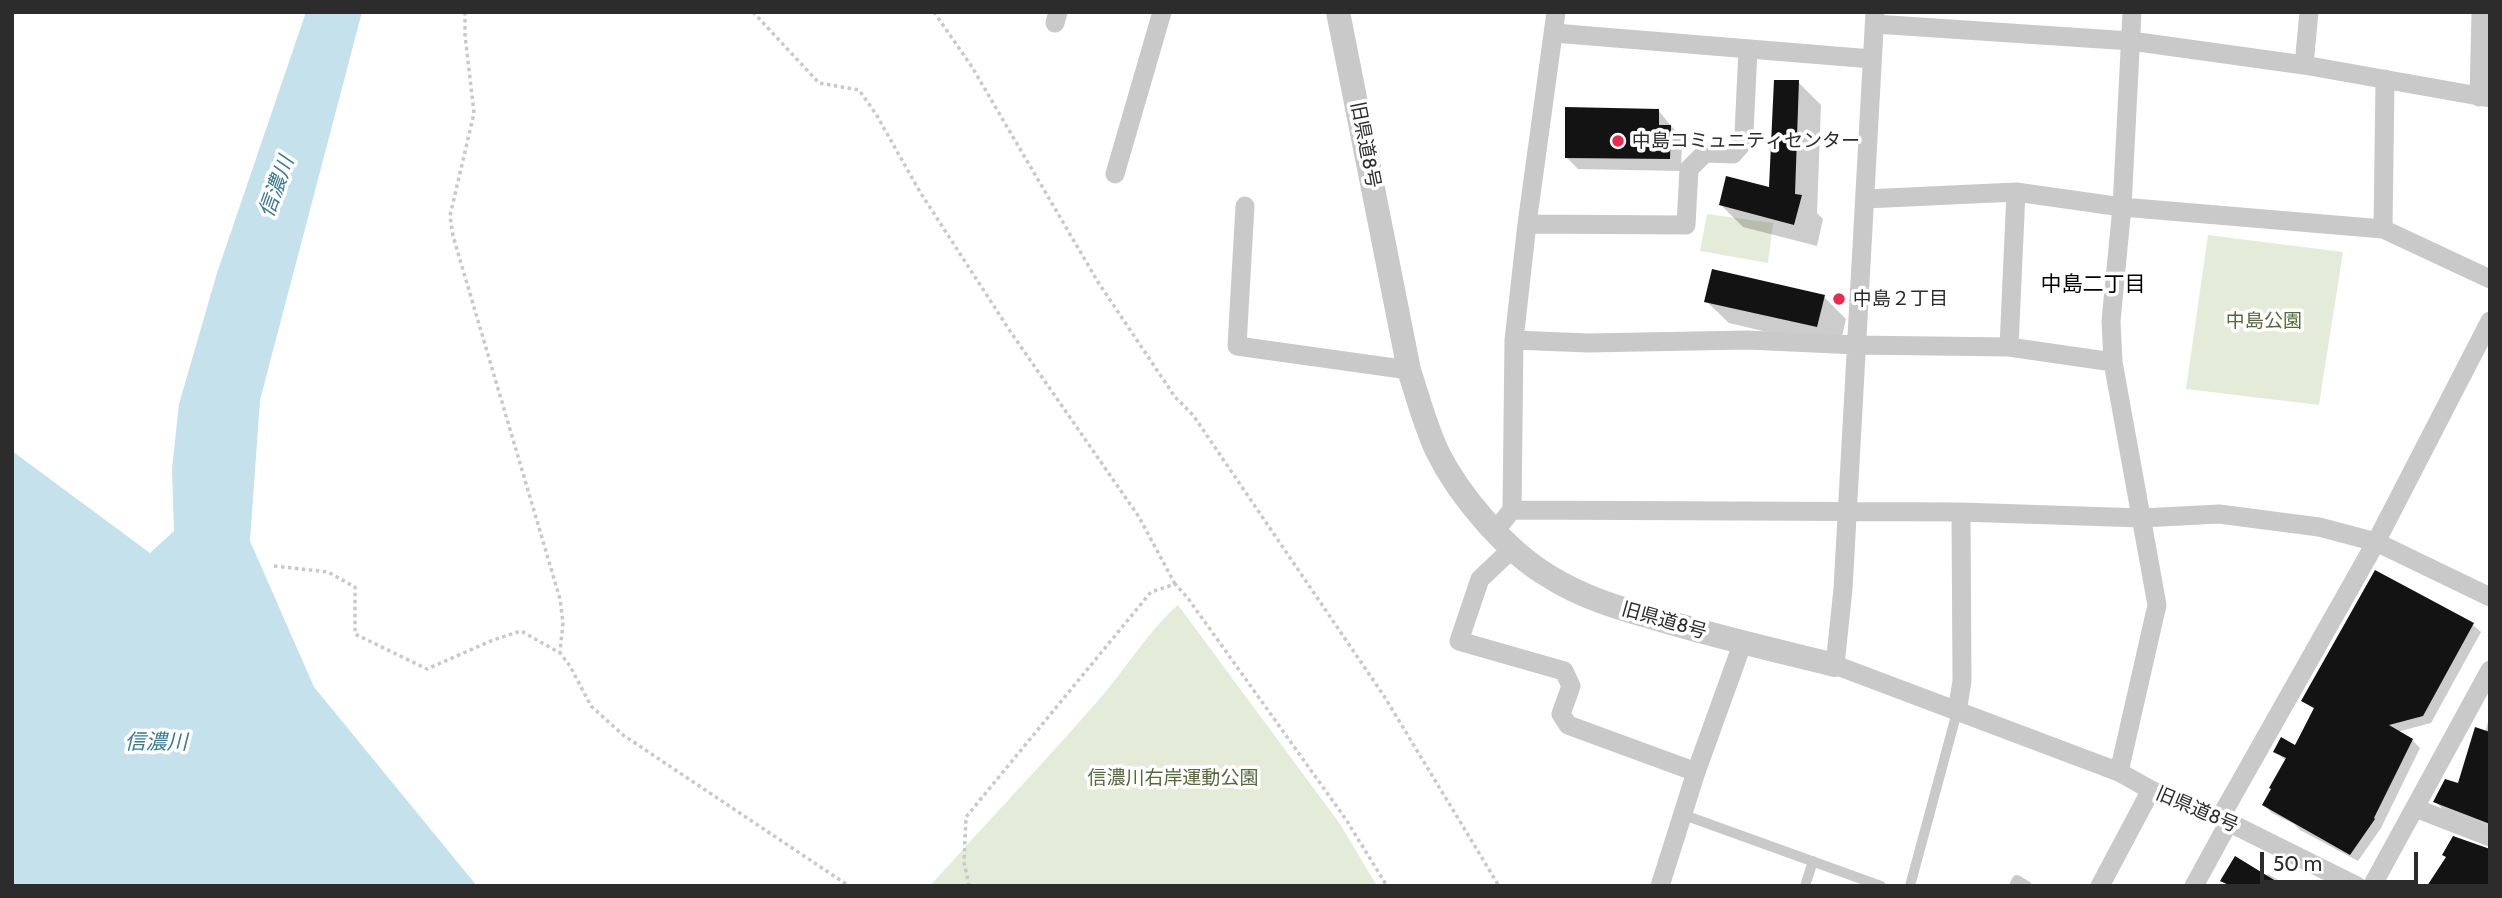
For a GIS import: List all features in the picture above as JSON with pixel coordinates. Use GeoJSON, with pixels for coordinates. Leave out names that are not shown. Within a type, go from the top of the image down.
{"type":"FeatureCollection","features":[{"type":"Feature","properties":{"kind":"street"},"geometry":{"type":"LineString","coordinates":[[1115,174],[1162,12]]}},
{"type":"Feature","properties":{"kind":"street","name":"旧県道8号"},"geometry":{"type":"LineString","coordinates":[[1338,12],[1409,370],[1422,415],[1438,452],[1455,481],[1495,531],[1533,567],[1552,579],[1606,604],[1835,665],[2119,772],[2151,790],[2225,820],[2357,886]]}},
{"type":"Feature","properties":{"kind":"street"},"geometry":{"type":"LineString","coordinates":[[1495,531],[1512,510],[1514,340],[1556,12]]}},
{"type":"Feature","properties":{"kind":"street"},"geometry":{"type":"LineString","coordinates":[[2119,772],[2157,605],[2113,362],[2111,321],[2122,207],[2133,12]]}},
{"type":"Feature","properties":{"kind":"street"},"geometry":{"type":"LineString","coordinates":[[2304,65],[2309,12]]}},
{"type":"Feature","properties":{"kind":"street"},"geometry":{"type":"LineString","coordinates":[[1835,665],[1843,589],[1875,18],[2131,41],[2304,65],[2484,97],[2481,12]]}},
{"type":"Feature","properties":{"kind":"street"},"geometry":{"type":"LineString","coordinates":[[1554,33],[1872,60]]}},
{"type":"Feature","properties":{"kind":"street"},"geometry":{"type":"LineString","coordinates":[[1527,223],[1686,225],[1689,169],[1705,153],[1732,154],[1740,146],[1744,133],[1748,49]]}},
{"type":"Feature","properties":{"kind":"street"},"geometry":{"type":"LineString","coordinates":[[2383,229],[2385,79]]}},
{"type":"Feature","properties":{"kind":"street"},"geometry":{"type":"LineString","coordinates":[[1865,199],[2016,192],[2122,207],[2383,229],[2490,279]]}},
{"type":"Feature","properties":{"kind":"street"},"geometry":{"type":"LineString","coordinates":[[2009,347],[2016,192]]}},
{"type":"Feature","properties":{"kind":"street"},"geometry":{"type":"LineString","coordinates":[[1245,205],[1237,346],[1409,370]]}},
{"type":"Feature","properties":{"kind":"street"},"geometry":{"type":"LineString","coordinates":[[2194,886],[2225,820],[2376,542],[2490,321]]}},
{"type":"Feature","properties":{"kind":"street"},"geometry":{"type":"LineString","coordinates":[[1514,340],[1588,343],[1747,340],[2009,347],[2113,362]]}},
{"type":"Feature","properties":{"kind":"street"},"geometry":{"type":"LineString","coordinates":[[1512,510],[1961,512],[2142,518],[2219,514],[2319,527],[2376,542],[2490,597]]}},
{"type":"Feature","properties":{"kind":"street"},"geometry":{"type":"LineString","coordinates":[[1957,712],[1962,681],[1961,512]]}},
{"type":"Feature","properties":{"kind":"street"},"geometry":{"type":"LineString","coordinates":[[1513,548],[1480,579],[1459,640],[1564,671],[1571,686],[1561,714],[1568,725],[1696,772]]}},
{"type":"Feature","properties":{"kind":"street"},"geometry":{"type":"LineString","coordinates":[[1660,886],[1696,772],[1743,642]]}},
{"type":"Feature","properties":{"kind":"street"},"geometry":{"type":"LineString","coordinates":[[2372,886],[2490,670]]}},
{"type":"Feature","properties":{"kind":"street"},"geometry":{"type":"LineString","coordinates":[[2101,886],[2151,790]]}},
{"type":"Feature","properties":{"kind":"street"},"geometry":{"type":"LineString","coordinates":[[2415,808],[2490,837]]}},
{"type":"Feature","properties":{"kind":"lane"},"geometry":{"type":"LineString","coordinates":[[1910,886],[1957,712]]}},
{"type":"Feature","properties":{"kind":"lane"},"geometry":{"type":"LineString","coordinates":[[1684,815],[1881,886]]}},
{"type":"Feature","properties":{"kind":"lane"},"geometry":{"type":"LineString","coordinates":[[1805,886],[1813,861]]}},
{"type":"Feature","properties":{"kind":"lane"},"geometry":{"type":"LineString","coordinates":[[2014,886],[2017,880],[2027,886]]}},
{"type":"Feature","properties":{"kind":"path"},"geometry":{"type":"LineString","coordinates":[[465,12],[474,113],[450,216],[453,236],[560,599],[563,623],[560,653]]}},
{"type":"Feature","properties":{"kind":"path"},"geometry":{"type":"LineString","coordinates":[[753,12],[819,83],[859,90],[876,114],[920,192],[1010,331],[1139,517],[1175,584],[1345,818],[1387,886]]}},
{"type":"Feature","properties":{"kind":"path"},"geometry":{"type":"LineString","coordinates":[[934,12],[972,66],[1098,282],[1139,346],[1175,397],[1193,415],[1369,673],[1499,886]]}},
{"type":"Feature","properties":{"kind":"path"},"geometry":{"type":"LineString","coordinates":[[274,566],[328,572],[355,587],[355,634],[427,668],[492,640],[521,631],[560,653],[591,706],[623,736],[849,886]]}},
{"type":"Feature","properties":{"kind":"path"},"geometry":{"type":"LineString","coordinates":[[969,886],[964,862],[967,817],[1151,592],[1175,584]]}},
{"type":"Feature","properties":{"kind":"green space"},"geometry":{"type":"Polygon","coordinates":[[[1707,214],[1773,223],[1768,263],[1700,251],[1707,214]]]}},
{"type":"Feature","properties":{"kind":"green space","name":"中島公園"},"geometry":{"type":"Polygon","coordinates":[[[2208,235],[2343,252],[2319,405],[2186,389],[2208,235]]]}},
{"type":"Feature","properties":{"kind":"green space","name":"信濃川右岸運動公園"},"geometry":{"type":"Polygon","coordinates":[[[1178,605],[1340,824],[1377,886],[930,886],[1107,691],[1156,628],[1178,605]]]}},
{"type":"Feature","properties":{"kind":"water","name":"信濃川"},"geometry":{"type":"Polygon","coordinates":[[[306,12],[362,12],[260,400],[250,541],[314,687],[477,886],[12,886],[12,451],[150,553],[174,531],[172,469],[179,404],[217,273],[306,12]]]}},
{"type":"Feature","properties":{"kind":"building"},"geometry":{"type":"Polygon","coordinates":[[[1774,80],[1799,80],[1795,194],[1802,195],[1794,225],[1719,205],[1726,176],[1769,187],[1774,80]]]}},
{"type":"Feature","properties":{"kind":"building","name":"中島コミュニティセンター"},"geometry":{"type":"Polygon","coordinates":[[[1565,107],[1659,109],[1659,125],[1671,125],[1670,159],[1565,158],[1565,107]]]}},
{"type":"Feature","properties":{"kind":"building"},"geometry":{"type":"Polygon","coordinates":[[[1712,269],[1825,295],[1817,327],[1704,302],[1712,269]]]}},
{"type":"Feature","properties":{"kind":"building"},"geometry":{"type":"Polygon","coordinates":[[[2375,570],[2474,623],[2423,716],[2389,725],[2413,739],[2375,819],[2350,855],[2262,805],[2286,758],[2273,752],[2281,737],[2295,745],[2314,708],[2301,701],[2375,570]]]}},
{"type":"Feature","properties":{"kind":"building"},"geometry":{"type":"Polygon","coordinates":[[[2475,727],[2490,732],[2490,824],[2433,802],[2445,779],[2458,783],[2475,727]]]}},
{"type":"Feature","properties":{"kind":"building"},"geometry":{"type":"Polygon","coordinates":[[[2453,836],[2490,849],[2490,886],[2427,886],[2446,857],[2442,855],[2453,836]]]}},
{"type":"Feature","properties":{"kind":"building"},"geometry":{"type":"Polygon","coordinates":[[[2235,856],[2284,886],[2231,886],[2220,881],[2235,856]]]}},
{"type":"Feature","properties":{"kind":"place","name":"中島コミュニティセンター"},"geometry":{"type":"Point","coordinates":[1618,141]}},
{"type":"Feature","properties":{"kind":"place","name":"中島２丁目"},"geometry":{"type":"Point","coordinates":[1839,299]}},
{"type":"Feature","properties":{"kind":"district","name":"中島二丁目"},"geometry":{"type":"Point","coordinates":[2093,285]}}]}
